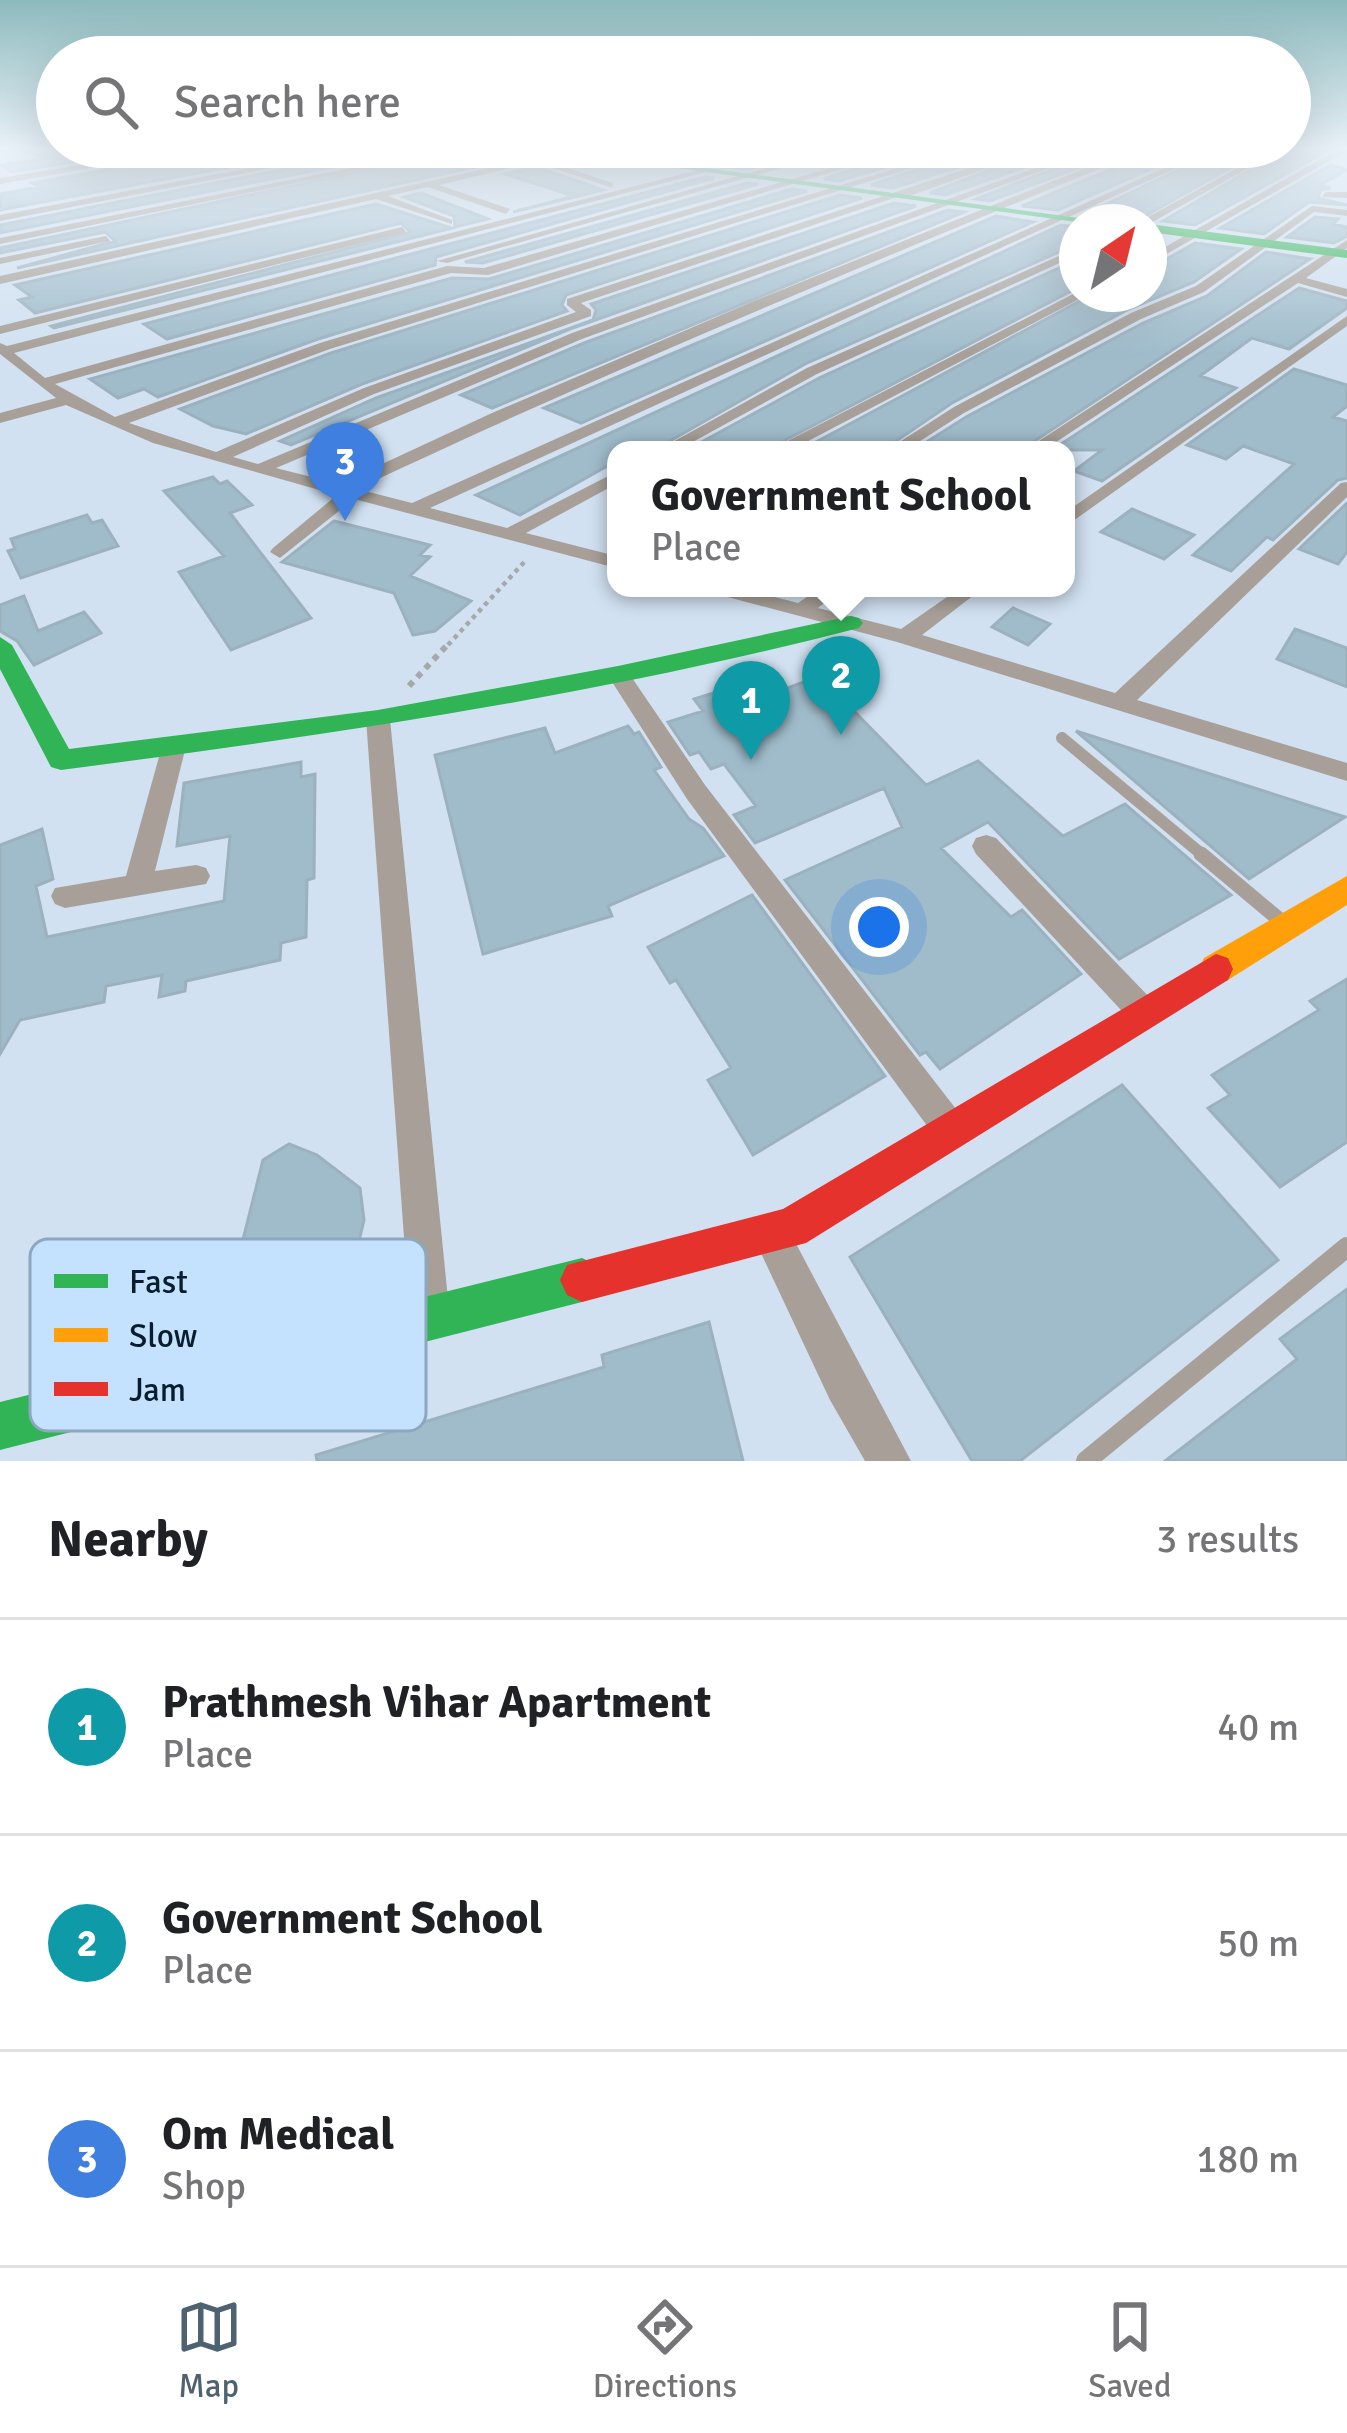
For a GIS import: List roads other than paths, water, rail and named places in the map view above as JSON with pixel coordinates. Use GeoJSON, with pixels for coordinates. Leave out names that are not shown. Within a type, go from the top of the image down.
{"type":"FeatureCollection","features":[{"type":"Feature","properties":{"kind":"street"},"geometry":{"type":"LineString","coordinates":[[0,241],[129,217]]}},
{"type":"Feature","properties":{"kind":"street"},"geometry":{"type":"LineString","coordinates":[[0,280],[283,217]]}},
{"type":"Feature","properties":{"kind":"street"},"geometry":{"type":"LineString","coordinates":[[0,293],[334,217]]}},
{"type":"Feature","properties":{"kind":"street"},"geometry":{"type":"LineString","coordinates":[[435,217],[448,222]]}},
{"type":"Feature","properties":{"kind":"street"},"geometry":{"type":"LineString","coordinates":[[2,349],[524,217]]}},
{"type":"Feature","properties":{"kind":"street"},"geometry":{"type":"LineString","coordinates":[[36,379],[582,217]]}},
{"type":"Feature","properties":{"kind":"street"},"geometry":{"type":"LineString","coordinates":[[36,379],[457,267],[484,272],[676,217]]}},
{"type":"Feature","properties":{"kind":"street"},"geometry":{"type":"LineString","coordinates":[[119,421],[325,346],[753,217]]}},
{"type":"Feature","properties":{"kind":"street"},"geometry":{"type":"LineString","coordinates":[[217,458],[369,392],[586,313],[571,302],[830,217]]}},
{"type":"Feature","properties":{"kind":"street"},"geometry":{"type":"LineString","coordinates":[[260,469],[577,337],[910,217]]}},
{"type":"Feature","properties":{"kind":"street"},"geometry":{"type":"LineString","coordinates":[[280,552],[345,491],[498,416],[975,217]]}},
{"type":"Feature","properties":{"kind":"street"},"geometry":{"type":"LineString","coordinates":[[1167,252],[1231,217]]}},
{"type":"Feature","properties":{"kind":"street"},"geometry":{"type":"LineString","coordinates":[[910,441],[1136,316],[1200,289],[1300,217]]}},
{"type":"Feature","properties":{"kind":"street"},"geometry":{"type":"LineString","coordinates":[[413,509],[1059,220]]}},
{"type":"Feature","properties":{"kind":"street"},"geometry":{"type":"LineString","coordinates":[[1167,229],[1342,250]]}},
{"type":"Feature","properties":{"kind":"street"},"geometry":{"type":"LineString","coordinates":[[0,316],[353,230]]}},
{"type":"Feature","properties":{"kind":"street"},"geometry":{"type":"LineString","coordinates":[[0,330],[402,230]]}},
{"type":"Feature","properties":{"kind":"street"},"geometry":{"type":"LineString","coordinates":[[0,261],[111,238]]}},
{"type":"Feature","properties":{"kind":"street"},"geometry":{"type":"LineString","coordinates":[[1298,278],[1342,250]]}},
{"type":"Feature","properties":{"kind":"street"},"geometry":{"type":"LineString","coordinates":[[683,441],[812,371],[1059,259]]}},
{"type":"Feature","properties":{"kind":"street"},"geometry":{"type":"LineString","coordinates":[[1047,441],[1295,279],[1347,293]]}},
{"type":"Feature","properties":{"kind":"street"},"geometry":{"type":"LineString","coordinates":[[796,441],[1059,306]]}},
{"type":"Feature","properties":{"kind":"street"},"geometry":{"type":"LineString","coordinates":[[1075,514],[1347,320]]}},
{"type":"Feature","properties":{"kind":"street"},"geometry":{"type":"LineString","coordinates":[[2,349],[36,379],[71,399],[217,458],[607,559]]}},
{"type":"Feature","properties":{"kind":"street"},"geometry":{"type":"LineString","coordinates":[[0,418],[71,399]]}},
{"type":"Feature","properties":{"kind":"street"},"geometry":{"type":"LineString","coordinates":[[509,534],[607,482]]}},
{"type":"Feature","properties":{"kind":"street"},"geometry":{"type":"LineString","coordinates":[[1119,703],[1347,487]]}},
{"type":"Feature","properties":{"kind":"street"},"geometry":{"type":"LineString","coordinates":[[591,555],[607,546]]}},
{"type":"Feature","properties":{"kind":"street"},"geometry":{"type":"LineString","coordinates":[[751,597],[905,638],[1347,772]]}},
{"type":"Feature","properties":{"kind":"street"},"geometry":{"type":"LineString","coordinates":[[802,610],[820,597]]}},
{"type":"Feature","properties":{"kind":"street"},"geometry":{"type":"LineString","coordinates":[[905,638],[961,597]]}},
{"type":"Feature","properties":{"kind":"street"},"geometry":{"type":"LineString","coordinates":[[0,645],[61,760],[378,719],[618,674],[851,623]]}},
{"type":"Feature","properties":{"kind":"street"},"geometry":{"type":"LineString","coordinates":[[618,674],[696,792],[951,1130]]}},
{"type":"Feature","properties":{"kind":"street"},"geometry":{"type":"LineString","coordinates":[[378,719],[423,1239]]}},
{"type":"Feature","properties":{"kind":"street"},"geometry":{"type":"LineString","coordinates":[[137,886],[174,746]]}},
{"type":"Feature","properties":{"kind":"street"},"geometry":{"type":"LineString","coordinates":[[986,846],[1144,1013]]}},
{"type":"Feature","properties":{"kind":"street"},"geometry":{"type":"LineString","coordinates":[[65,896],[196,876]]}},
{"type":"Feature","properties":{"kind":"street"},"geometry":{"type":"LineString","coordinates":[[426,1319],[790,1228],[1347,889]]}},
{"type":"Feature","properties":{"kind":"street"},"geometry":{"type":"LineString","coordinates":[[770,1234],[845,1385],[889,1461]]}},
{"type":"Feature","properties":{"kind":"street"},"geometry":{"type":"LineString","coordinates":[[426,1272],[430,1318]]}},
{"type":"Feature","properties":{"kind":"street"},"geometry":{"type":"LineString","coordinates":[[0,1426],[30,1418]]}},
{"type":"Feature","properties":{"kind":"lane"},"geometry":{"type":"LineString","coordinates":[[1062,738],[1287,926]]}},
{"type":"Feature","properties":{"kind":"lane"},"geometry":{"type":"LineString","coordinates":[[1086,1461],[1347,1247]]}},
{"type":"Feature","properties":{"kind":"place","name":"Om Medical"},"geometry":{"type":"Point","coordinates":[345,521]}},
{"type":"Feature","properties":{"kind":"place","name":"Government School"},"geometry":{"type":"Point","coordinates":[841,735]}},
{"type":"Feature","properties":{"kind":"place","name":"Prathmesh Vihar Apartment"},"geometry":{"type":"Point","coordinates":[751,760]}}]}
